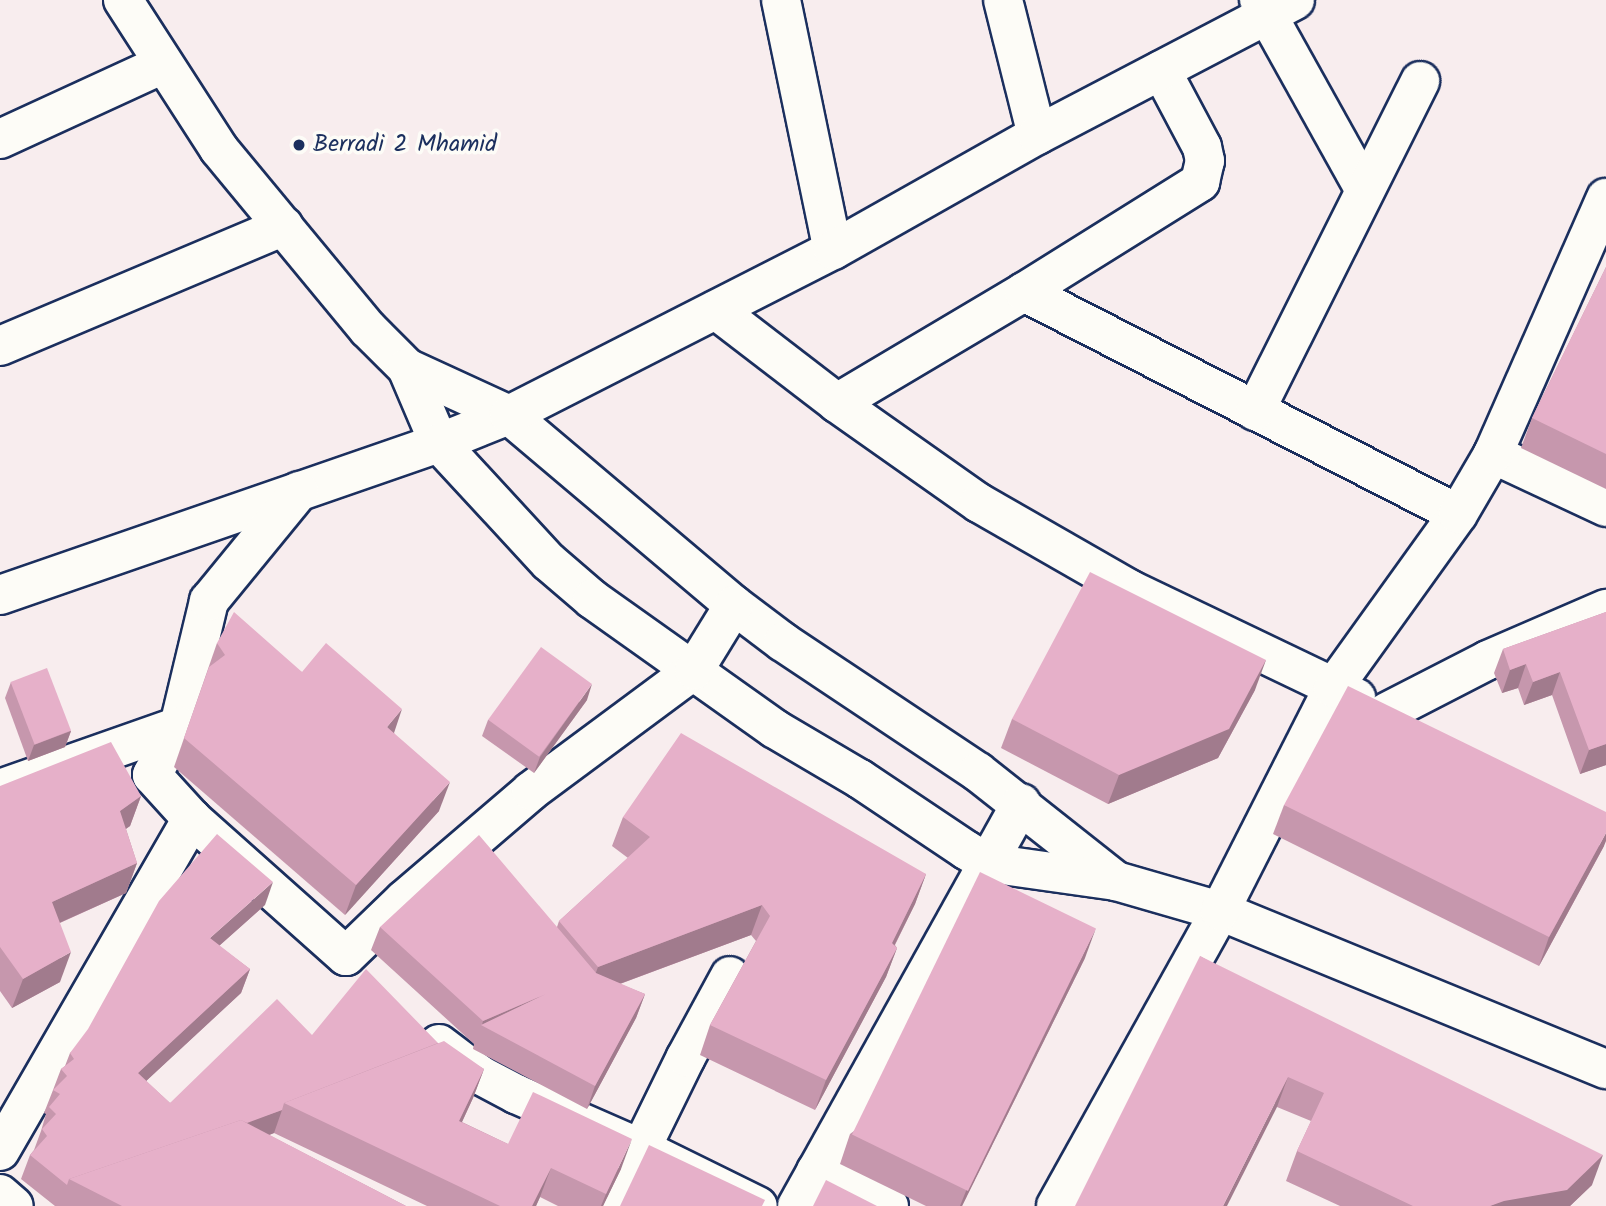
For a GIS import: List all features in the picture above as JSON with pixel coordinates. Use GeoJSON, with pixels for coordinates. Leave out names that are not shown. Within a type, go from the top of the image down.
{"type":"FeatureCollection","features":[{"type":"Feature","properties":{"kind":"street"},"geometry":{"type":"LineString","coordinates":[[123,0],[219,149],[368,329],[407,368],[509,415],[734,605],[783,642],[1021,803],[1116,881]]}},
{"type":"Feature","properties":{"kind":"street"},"geometry":{"type":"LineString","coordinates":[[781,0],[833,250]]}},
{"type":"Feature","properties":{"kind":"street"},"geometry":{"type":"LineString","coordinates":[[1003,0],[1037,135]]}},
{"type":"Feature","properties":{"kind":"street"},"geometry":{"type":"LineString","coordinates":[[0,594],[439,443],[509,415],[833,250],[1274,5],[1364,189]]}},
{"type":"Feature","properties":{"kind":"street"},"geometry":{"type":"LineString","coordinates":[[0,139],[163,64]]}},
{"type":"Feature","properties":{"kind":"street"},"geometry":{"type":"LineString","coordinates":[[837,403],[1024,292],[1199,182],[1205,161],[1202,147],[1161,70]]}},
{"type":"Feature","properties":{"kind":"street"},"geometry":{"type":"LineString","coordinates":[[1255,411],[1420,81]]}},
{"type":"Feature","properties":{"kind":"street"},"geometry":{"type":"LineString","coordinates":[[1056,1206],[1220,911],[1333,688],[1458,514],[1493,454],[1606,198]]}},
{"type":"Feature","properties":{"kind":"street"},"geometry":{"type":"LineString","coordinates":[[0,346],[284,226]]}},
{"type":"Feature","properties":{"kind":"street"},"geometry":{"type":"LineString","coordinates":[[1024,292],[1458,514]]}},
{"type":"Feature","properties":{"kind":"street"},"geometry":{"type":"LineString","coordinates":[[716,310],[837,403],[979,503],[1129,589],[1423,729]]}},
{"type":"Feature","properties":{"kind":"street"},"geometry":{"type":"LineString","coordinates":[[407,368],[439,443],[549,562],[592,599],[775,729],[860,779],[988,863],[1116,881],[1220,911],[1606,1069]]}},
{"type":"Feature","properties":{"kind":"street"},"geometry":{"type":"LineString","coordinates":[[1493,454],[1606,507]]}},
{"type":"Feature","properties":{"kind":"street"},"geometry":{"type":"LineString","coordinates":[[299,491],[209,601],[179,726],[152,775],[192,819],[376,985]]}},
{"type":"Feature","properties":{"kind":"street"},"geometry":{"type":"LineString","coordinates":[[346,956],[404,900],[531,791],[694,670],[734,605]]}},
{"type":"Feature","properties":{"kind":"street"},"geometry":{"type":"LineString","coordinates":[[1387,712],[1488,660],[1606,609]]}},
{"type":"Feature","properties":{"kind":"street"},"geometry":{"type":"LineString","coordinates":[[0,789],[179,726]]}},
{"type":"Feature","properties":{"kind":"street"},"geometry":{"type":"LineString","coordinates":[[797,1206],[1021,803]]}},
{"type":"Feature","properties":{"kind":"street"},"geometry":{"type":"LineString","coordinates":[[0,1151],[192,819]]}},
{"type":"Feature","properties":{"kind":"street"},"geometry":{"type":"LineString","coordinates":[[613,1206],[686,1057],[730,976]]}},
{"type":"Feature","properties":{"kind":"street"},"geometry":{"type":"LineString","coordinates":[[417,1023],[447,1051],[480,1075],[642,1149],[758,1206]]}},
{"type":"Feature","properties":{"kind":"street"},"geometry":{"type":"LineString","coordinates":[[816,1171],[889,1206]]}},
{"type":"Feature","properties":{"kind":"street"},"geometry":{"type":"LineString","coordinates":[[0,1194],[14,1206]]}},
{"type":"Feature","properties":{"kind":"building"},"geometry":{"type":"Polygon","coordinates":[[[1606,267],[1606,454],[1532,418],[1606,267]]]}},
{"type":"Feature","properties":{"kind":"building"},"geometry":{"type":"Polygon","coordinates":[[[1090,572],[1266,660],[1229,729],[1119,775],[1012,719],[1090,572]]]}},
{"type":"Feature","properties":{"kind":"building"},"geometry":{"type":"Polygon","coordinates":[[[234,612],[302,672],[326,643],[402,709],[387,727],[450,782],[356,885],[184,738],[209,667],[225,655],[217,643],[234,612]]]}},
{"type":"Feature","properties":{"kind":"building"},"geometry":{"type":"Polygon","coordinates":[[[1606,612],[1606,744],[1589,750],[1560,672],[1533,682],[1526,664],[1510,670],[1503,649],[1606,612]]]}},
{"type":"Feature","properties":{"kind":"building"},"geometry":{"type":"Polygon","coordinates":[[[541,647],[592,684],[539,757],[488,720],[541,647]]]}},
{"type":"Feature","properties":{"kind":"building"},"geometry":{"type":"Polygon","coordinates":[[[47,668],[71,731],[35,745],[11,682],[47,668]]]}},
{"type":"Feature","properties":{"kind":"building"},"geometry":{"type":"Polygon","coordinates":[[[1348,686],[1606,812],[1606,833],[1549,937],[1284,805],[1348,686]]]}},
{"type":"Feature","properties":{"kind":"building"},"geometry":{"type":"Polygon","coordinates":[[[681,733],[926,874],[892,943],[897,948],[826,1080],[710,1025],[770,916],[762,905],[598,967],[559,921],[650,837],[623,817],[681,733]]]}},
{"type":"Feature","properties":{"kind":"building"},"geometry":{"type":"Polygon","coordinates":[[[111,742],[141,796],[120,811],[137,863],[52,902],[71,952],[23,979],[0,947],[0,786],[111,742]]]}},
{"type":"Feature","properties":{"kind":"building"},"geometry":{"type":"Polygon","coordinates":[[[217,834],[273,882],[210,938],[250,969],[138,1073],[170,1103],[277,999],[312,1035],[366,969],[438,1043],[284,1103],[282,1110],[247,1123],[241,1120],[69,1179],[67,1185],[30,1155],[47,1136],[42,1129],[56,1114],[49,1107],[60,1094],[53,1090],[67,1076],[61,1069],[74,1059],[70,1053],[88,1029],[159,901],[217,834]]]}},
{"type":"Feature","properties":{"kind":"building"},"geometry":{"type":"Polygon","coordinates":[[[479,835],[596,973],[645,994],[595,1086],[481,1025],[546,994],[483,1021],[380,927],[479,835]]]}},
{"type":"Feature","properties":{"kind":"building"},"geometry":{"type":"Polygon","coordinates":[[[980,872],[1096,929],[968,1191],[852,1134],[980,872]]]}},
{"type":"Feature","properties":{"kind":"building"},"geometry":{"type":"Polygon","coordinates":[[[1200,956],[1603,1155],[1567,1190],[1490,1206],[1413,1206],[1297,1151],[1324,1093],[1288,1077],[1223,1206],[1075,1206],[1200,956]]]}},
{"type":"Feature","properties":{"kind":"building"},"geometry":{"type":"Polygon","coordinates":[[[444,1041],[484,1069],[459,1121],[508,1144],[533,1092],[632,1139],[606,1194],[551,1168],[532,1206],[500,1206],[284,1103],[444,1041]]]}},
{"type":"Feature","properties":{"kind":"building"},"geometry":{"type":"Polygon","coordinates":[[[241,1120],[406,1206],[122,1206],[69,1179],[241,1120]]]}},
{"type":"Feature","properties":{"kind":"building"},"geometry":{"type":"Polygon","coordinates":[[[649,1145],[765,1200],[762,1206],[620,1206],[649,1145]]]}},
{"type":"Feature","properties":{"kind":"building"},"geometry":{"type":"Polygon","coordinates":[[[826,1180],[877,1206],[813,1206],[826,1180]]]}},
{"type":"Feature","properties":{"kind":"place","name":"Berradi 2 Mhamid"},"geometry":{"type":"Point","coordinates":[299,145]}}]}
